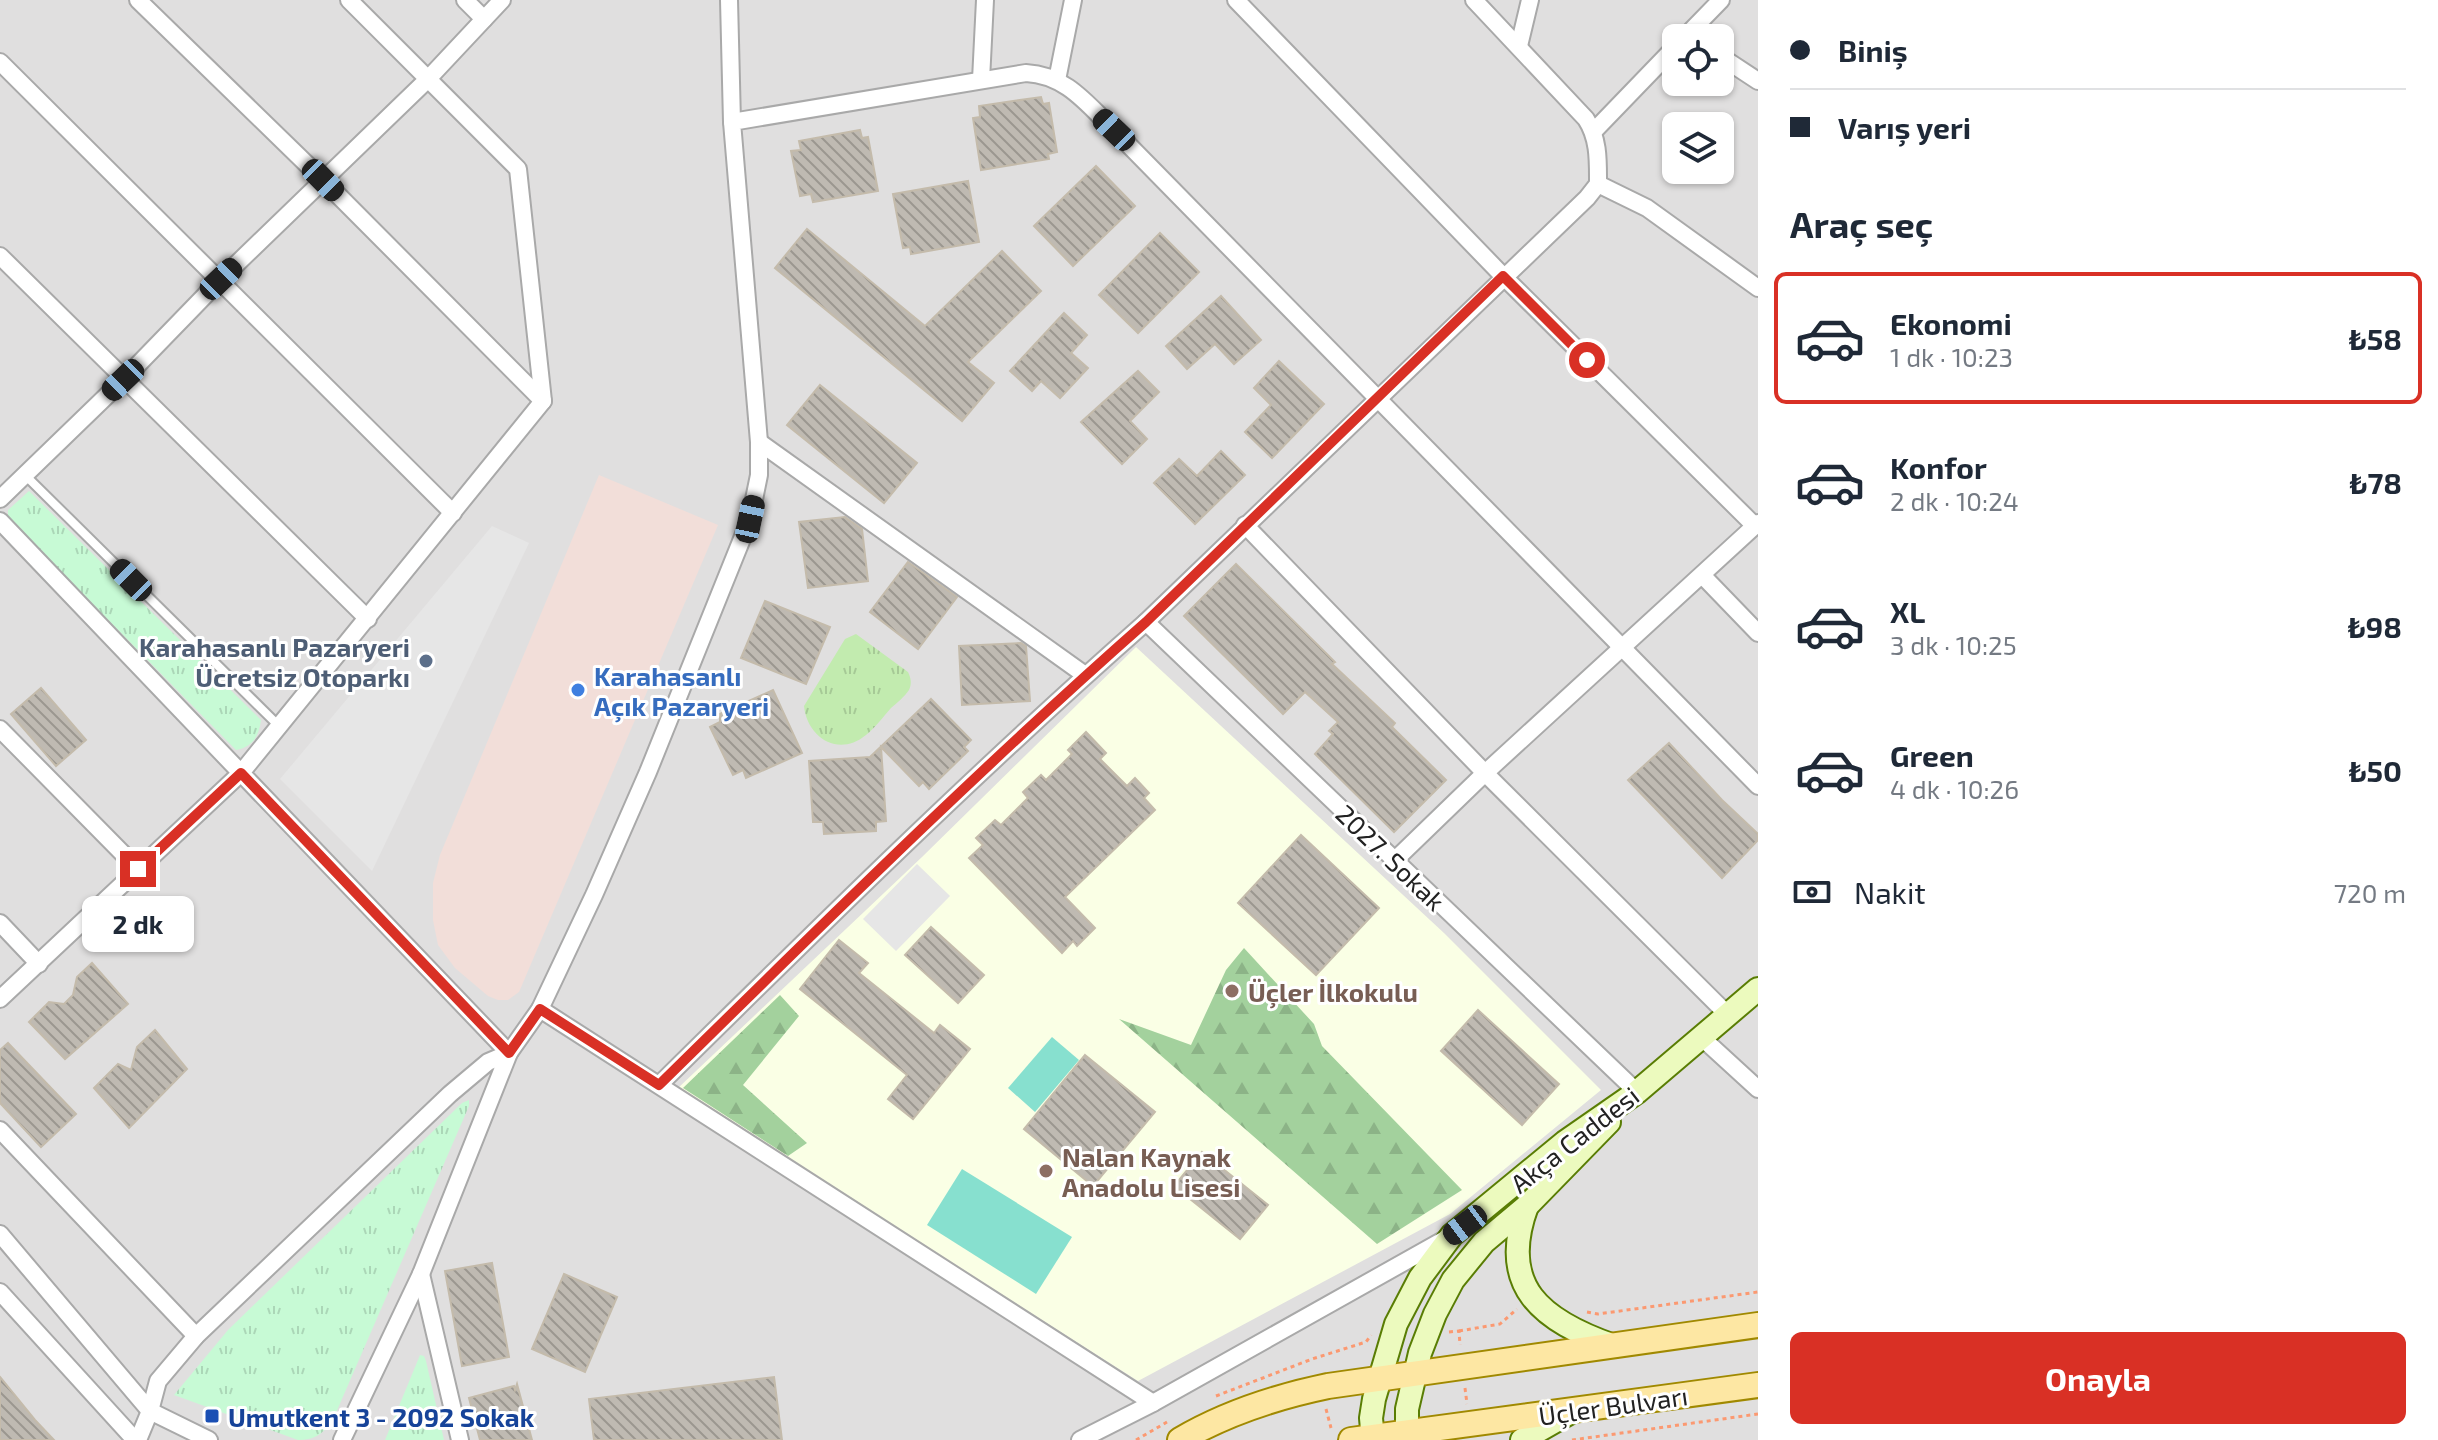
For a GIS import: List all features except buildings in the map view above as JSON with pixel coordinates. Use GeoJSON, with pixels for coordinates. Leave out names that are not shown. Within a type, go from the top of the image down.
{"type":"FeatureCollection","features":[{"type":"Feature","properties":{"kind":"main road"},"geometry":{"type":"LineString","coordinates":[[1177,1429],[1228,1415],[1263,1401],[1320,1387],[1758,1325]]}},
{"type":"Feature","properties":{"kind":"main road","name":"Üçler Bulvarı"},"geometry":{"type":"LineString","coordinates":[[1366,1439],[1406,1437],[1758,1385]]}},
{"type":"Feature","properties":{"kind":"street"},"geometry":{"type":"LineString","coordinates":[[138,0],[543,401]]}},
{"type":"Feature","properties":{"kind":"street"},"geometry":{"type":"LineString","coordinates":[[0,999],[241,773],[543,401],[518,169],[349,0]]}},
{"type":"Feature","properties":{"kind":"street"},"geometry":{"type":"LineString","coordinates":[[465,0],[484,19]]}},
{"type":"Feature","properties":{"kind":"street"},"geometry":{"type":"LineString","coordinates":[[0,499],[427,80],[502,0]]}},
{"type":"Feature","properties":{"kind":"street"},"geometry":{"type":"LineString","coordinates":[[342,1440],[421,1274],[509,1053],[540,1009],[648,772],[750,519],[759,475],[759,442],[732,122],[729,0]]}},
{"type":"Feature","properties":{"kind":"street"},"geometry":{"type":"LineString","coordinates":[[981,80],[985,0]]}},
{"type":"Feature","properties":{"kind":"street"},"geometry":{"type":"LineString","coordinates":[[1057,80],[1073,0]]}},
{"type":"Feature","properties":{"kind":"street"},"geometry":{"type":"LineString","coordinates":[[1236,0],[1503,276],[1756,525],[1485,773],[1394,861]]}},
{"type":"Feature","properties":{"kind":"street"},"geometry":{"type":"LineString","coordinates":[[659,1085],[867,879],[1146,622],[1598,184],[1594,131],[1586,119],[1474,0]]}},
{"type":"Feature","properties":{"kind":"street"},"geometry":{"type":"LineString","coordinates":[[1519,46],[1530,0]]}},
{"type":"Feature","properties":{"kind":"street"},"geometry":{"type":"LineString","coordinates":[[1699,24],[1721,0]]}},
{"type":"Feature","properties":{"kind":"street"},"geometry":{"type":"LineString","coordinates":[[0,62],[453,513]]}},
{"type":"Feature","properties":{"kind":"street"},"geometry":{"type":"LineString","coordinates":[[1594,131],[1662,62]]}},
{"type":"Feature","properties":{"kind":"street"},"geometry":{"type":"LineString","coordinates":[[1734,65],[1758,81]]}},
{"type":"Feature","properties":{"kind":"street"},"geometry":{"type":"LineString","coordinates":[[732,122],[1026,73],[1040,73],[1065,82],[1758,786]]}},
{"type":"Feature","properties":{"kind":"street"},"geometry":{"type":"LineString","coordinates":[[1598,184],[1647,208],[1758,288]]}},
{"type":"Feature","properties":{"kind":"street"},"geometry":{"type":"LineString","coordinates":[[0,256],[368,619]]}},
{"type":"Feature","properties":{"kind":"street"},"geometry":{"type":"LineString","coordinates":[[759,442],[1085,675]]}},
{"type":"Feature","properties":{"kind":"street"},"geometry":{"type":"LineString","coordinates":[[0,521],[509,1053]]}},
{"type":"Feature","properties":{"kind":"street"},"geometry":{"type":"LineString","coordinates":[[1245,525],[1485,773],[1727,1014]]}},
{"type":"Feature","properties":{"kind":"street"},"geometry":{"type":"LineString","coordinates":[[1702,575],[1758,633]]}},
{"type":"Feature","properties":{"kind":"street","name":"2027. Sokak"},"geometry":{"type":"LineString","coordinates":[[1146,622],[1637,1092]]}},
{"type":"Feature","properties":{"kind":"street"},"geometry":{"type":"LineString","coordinates":[[0,729],[138,869]]}},
{"type":"Feature","properties":{"kind":"street"},"geometry":{"type":"LineString","coordinates":[[0,923],[39,964]]}},
{"type":"Feature","properties":{"kind":"street","name":"Akça Caddesi"},"geometry":{"type":"LineString","coordinates":[[1366,1439],[1387,1348],[1403,1306],[1452,1235],[1565,1142],[1637,1092],[1758,989]]}},
{"type":"Feature","properties":{"kind":"street"},"geometry":{"type":"LineString","coordinates":[[540,1009],[1153,1403]]}},
{"type":"Feature","properties":{"kind":"street"},"geometry":{"type":"LineString","coordinates":[[1700,1036],[1758,1089]]}},
{"type":"Feature","properties":{"kind":"street"},"geometry":{"type":"LineString","coordinates":[[0,1292],[136,1440],[150,1411],[158,1381],[196,1336],[450,1094],[488,1062],[509,1053]]}},
{"type":"Feature","properties":{"kind":"street"},"geometry":{"type":"LineString","coordinates":[[1406,1437],[1407,1409],[1414,1372],[1435,1314],[1453,1280],[1484,1242],[1527,1206],[1637,1092]]}},
{"type":"Feature","properties":{"kind":"street"},"geometry":{"type":"LineString","coordinates":[[0,1130],[196,1336]]}},
{"type":"Feature","properties":{"kind":"street"},"geometry":{"type":"LineString","coordinates":[[1527,1206],[1517,1244],[1520,1274],[1529,1296],[1559,1323],[1614,1346]]}},
{"type":"Feature","properties":{"kind":"street"},"geometry":{"type":"LineString","coordinates":[[0,1234],[150,1411],[209,1440]]}},
{"type":"Feature","properties":{"kind":"street"},"geometry":{"type":"LineString","coordinates":[[1080,1440],[1153,1403],[1452,1235]]}},
{"type":"Feature","properties":{"kind":"street"},"geometry":{"type":"LineString","coordinates":[[421,1274],[460,1440]]}},
{"type":"Feature","properties":{"kind":"street"},"geometry":{"type":"LineString","coordinates":[[1522,1440],[1575,1410]]}},
{"type":"Feature","properties":{"kind":"lane"},"geometry":{"type":"LineString","coordinates":[[25,475],[280,727]]}},
{"type":"Feature","properties":{"kind":"path"},"geometry":{"type":"LineString","coordinates":[[1586,1312],[1598,1314],[1758,1292]]}},
{"type":"Feature","properties":{"kind":"path"},"geometry":{"type":"LineString","coordinates":[[1459,1331],[1500,1324],[1529,1296]]}},
{"type":"Feature","properties":{"kind":"path"},"geometry":{"type":"LineString","coordinates":[[1208,1400],[1248,1382],[1366,1342],[1375,1327]]}},
{"type":"Feature","properties":{"kind":"path"},"geometry":{"type":"LineString","coordinates":[[1572,1440],[1758,1414]]}},
{"type":"Feature","properties":{"kind":"path"},"geometry":{"type":"LineString","coordinates":[[1136,1440],[1177,1429]]}},
{"type":"Feature","properties":{"kind":"shaded area"},"geometry":{"type":"Polygon","coordinates":[[[0,0],[1758,0],[1758,1440],[0,1440],[0,0]]]}},
{"type":"Feature","properties":{"kind":"shaded area","name":"Karahasanlı Açık Pazaryeri"},"geometry":{"type":"Polygon","coordinates":[[[599,475],[718,525],[519,992],[508,1000],[498,1000],[488,996],[455,968],[438,945],[433,920],[433,883],[440,855],[599,475]]]}},
{"type":"Feature","properties":{"kind":"shaded area","name":"Karahasanlı Pazaryeri Ücretsiz Otoparkı"},"geometry":{"type":"Polygon","coordinates":[[[492,526],[529,543],[372,871],[280,779],[492,526]]]}},
{"type":"Feature","properties":{"kind":"shaded area"},"geometry":{"type":"Polygon","coordinates":[[[1136,647],[1444,933],[1601,1090],[1450,1214],[1138,1381],[677,1089],[922,857],[1136,647]]]}},
{"type":"Feature","properties":{"kind":"shaded area"},"geometry":{"type":"Polygon","coordinates":[[[917,864],[950,896],[896,951],[863,919],[917,864]]]}},
{"type":"Feature","properties":{"kind":"shaded area"},"geometry":{"type":"Polygon","coordinates":[[[1052,1037],[1079,1060],[1035,1112],[1008,1088],[1052,1037]]]}},
{"type":"Feature","properties":{"kind":"shaded area"},"geometry":{"type":"Polygon","coordinates":[[[962,1169],[1072,1237],[1036,1294],[927,1225],[962,1169]]]}},
{"type":"Feature","properties":{"kind":"green space"},"geometry":{"type":"Polygon","coordinates":[[[29,491],[261,720],[257,736],[251,743],[236,750],[8,518],[8,510],[29,491]]]}},
{"type":"Feature","properties":{"kind":"green space"},"geometry":{"type":"Polygon","coordinates":[[[856,634],[908,672],[911,686],[866,735],[845,745],[835,744],[826,741],[811,727],[804,706],[845,639],[856,634]]]}},
{"type":"Feature","properties":{"kind":"green space"},"geometry":{"type":"Polygon","coordinates":[[[1244,948],[1314,1024],[1322,1046],[1462,1190],[1377,1244],[1119,1019],[1191,1045],[1226,970],[1244,948]]]}},
{"type":"Feature","properties":{"kind":"green space"},"geometry":{"type":"Polygon","coordinates":[[[780,995],[799,1016],[743,1085],[807,1143],[788,1156],[683,1088],[780,995]]]}},
{"type":"Feature","properties":{"kind":"green space"},"geometry":{"type":"Polygon","coordinates":[[[469,1100],[332,1422],[324,1430],[313,1438],[298,1440],[174,1395],[228,1330],[462,1103],[469,1100]]]}},
{"type":"Feature","properties":{"kind":"green space"},"geometry":{"type":"Polygon","coordinates":[[[420,1355],[426,1361],[444,1440],[385,1440],[420,1355]]]}},
{"type":"Feature","properties":{"kind":"place","name":"Karahasanlı Pazaryeri Ücretsiz Otoparkı"},"geometry":{"type":"Point","coordinates":[426,661]}},
{"type":"Feature","properties":{"kind":"place","name":"Karahasanlı Açık Pazaryeri"},"geometry":{"type":"Point","coordinates":[578,690]}},
{"type":"Feature","properties":{"kind":"place","name":"Üçler İlkokulu"},"geometry":{"type":"Point","coordinates":[1232,991]}},
{"type":"Feature","properties":{"kind":"place","name":"Nalan Kaynak Anadolu Lisesi"},"geometry":{"type":"Point","coordinates":[1046,1171]}},
{"type":"Feature","properties":{"kind":"place","name":"Umutkent 3 - 2092 Sokak"},"geometry":{"type":"Point","coordinates":[212,1416]}},
{"type":"Feature","properties":{"kind":"route"},"geometry":{"type":"LineString","coordinates":[[138,869],[241,773],[509,1053],[540,1009],[659,1085],[867,879],[1146,622],[1503,276],[1587,360]]}}]}
